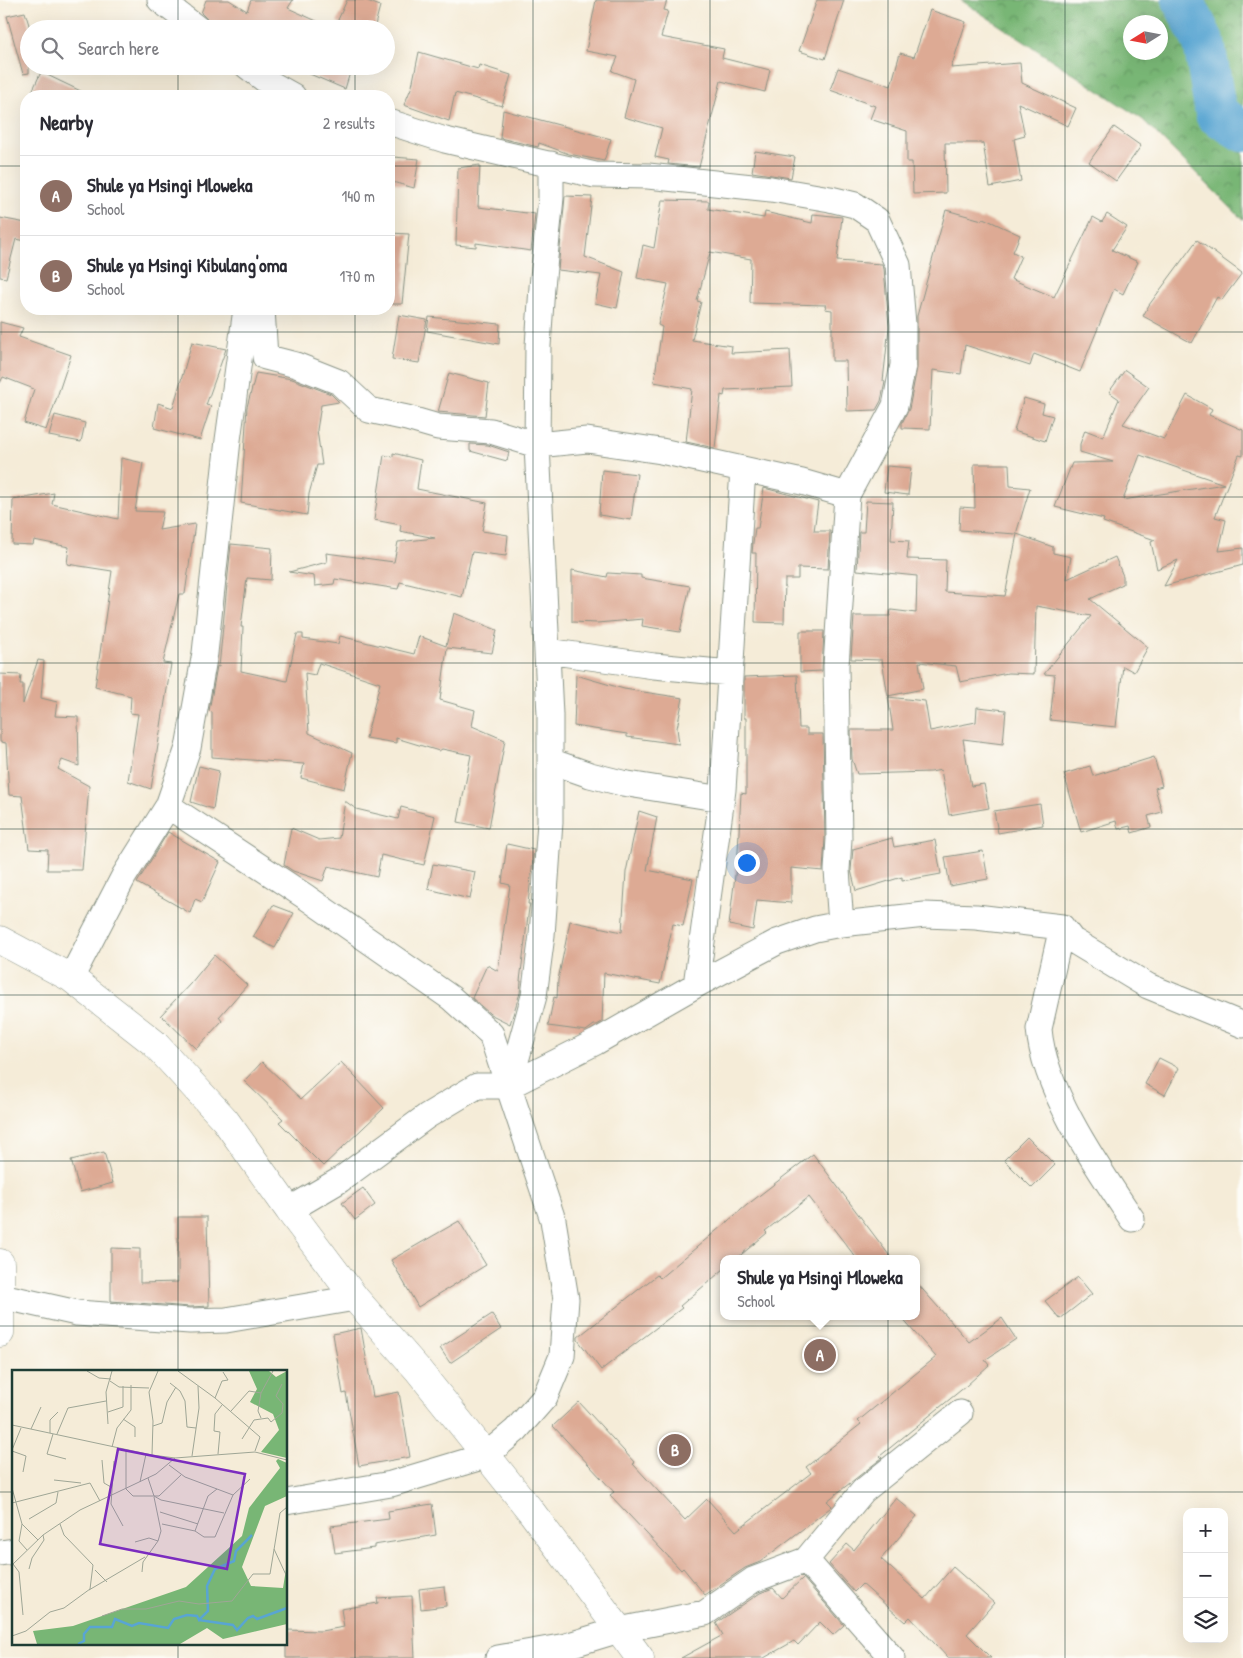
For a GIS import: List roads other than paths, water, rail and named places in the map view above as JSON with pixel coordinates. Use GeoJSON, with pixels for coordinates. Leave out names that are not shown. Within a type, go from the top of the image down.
{"type":"FeatureCollection","features":[{"type":"Feature","properties":{"kind":"main road"},"geometry":{"type":"LineString","coordinates":[[0,940],[71,978],[154,1043],[224,1120],[355,1298],[418,1370],[530,1510],[640,1658]]}},
{"type":"Feature","properties":{"kind":"main road"},"geometry":{"type":"LineString","coordinates":[[0,1263],[0,1333]]}},
{"type":"Feature","properties":{"kind":"street"},"geometry":{"type":"LineString","coordinates":[[160,0],[186,20]]}},
{"type":"Feature","properties":{"kind":"street"},"geometry":{"type":"LineString","coordinates":[[259,75],[282,90]]}},
{"type":"Feature","properties":{"kind":"street"},"geometry":{"type":"LineString","coordinates":[[395,124],[445,140],[595,176],[648,176],[771,189],[855,205],[877,220],[898,265],[904,324],[903,365],[895,406],[847,495],[836,666],[839,839],[836,870],[841,924]]}},
{"type":"Feature","properties":{"kind":"street"},"geometry":{"type":"LineString","coordinates":[[509,1086],[534,996],[548,872],[550,761],[547,651],[537,445],[538,346],[551,198],[551,164]]}},
{"type":"Feature","properties":{"kind":"street"},"geometry":{"type":"LineString","coordinates":[[71,978],[124,876],[168,806],[188,748],[205,653],[228,440],[245,315]]}},
{"type":"Feature","properties":{"kind":"street"},"geometry":{"type":"LineString","coordinates":[[262,315],[265,358],[296,365],[339,382],[369,410],[438,427],[491,431],[537,445],[587,440],[661,451],[802,482],[847,495]]}},
{"type":"Feature","properties":{"kind":"street"},"geometry":{"type":"LineString","coordinates":[[696,985],[722,799],[744,469]]}},
{"type":"Feature","properties":{"kind":"street"},"geometry":{"type":"LineString","coordinates":[[547,651],[654,666],[730,673]]}},
{"type":"Feature","properties":{"kind":"street"},"geometry":{"type":"LineString","coordinates":[[550,761],[590,775],[622,783],[722,799]]}},
{"type":"Feature","properties":{"kind":"street"},"geometry":{"type":"LineString","coordinates":[[168,806],[306,897],[451,998],[491,1034],[553,1220],[566,1299],[562,1356],[545,1397],[516,1430],[485,1456],[391,1484],[288,1502]]}},
{"type":"Feature","properties":{"kind":"street"},"geometry":{"type":"LineString","coordinates":[[289,1210],[340,1180],[427,1116],[477,1086],[509,1086],[596,1042],[696,985],[777,942],[815,929],[841,924],[925,916],[976,917],[1062,927],[1072,940],[1148,986],[1243,1025]]}},
{"type":"Feature","properties":{"kind":"street"},"geometry":{"type":"LineString","coordinates":[[1062,927],[1039,1029],[1040,1045],[1051,1080],[1074,1124],[1097,1166],[1132,1219]]}},
{"type":"Feature","properties":{"kind":"street"},"geometry":{"type":"LineString","coordinates":[[1,1296],[77,1313],[190,1321],[226,1320],[355,1298]]}},
{"type":"Feature","properties":{"kind":"street"},"geometry":{"type":"LineString","coordinates":[[498,1658],[566,1646],[619,1630],[705,1613],[753,1580],[806,1560],[864,1491],[960,1413]]}},
{"type":"Feature","properties":{"kind":"street"},"geometry":{"type":"LineString","coordinates":[[806,1560],[892,1658]]}},
{"type":"Feature","properties":{"kind":"waterway"},"geometry":{"type":"LineString","coordinates":[[1183,0],[1204,43],[1216,114],[1243,131]]}},
{"type":"Feature","properties":{"kind":"place","name":"Shule ya Msingi Mloweka"},"geometry":{"type":"Point","coordinates":[820,1355]}},
{"type":"Feature","properties":{"kind":"place","name":"Shule ya Msingi Kibulang'oma"},"geometry":{"type":"Point","coordinates":[675,1450]}}]}
